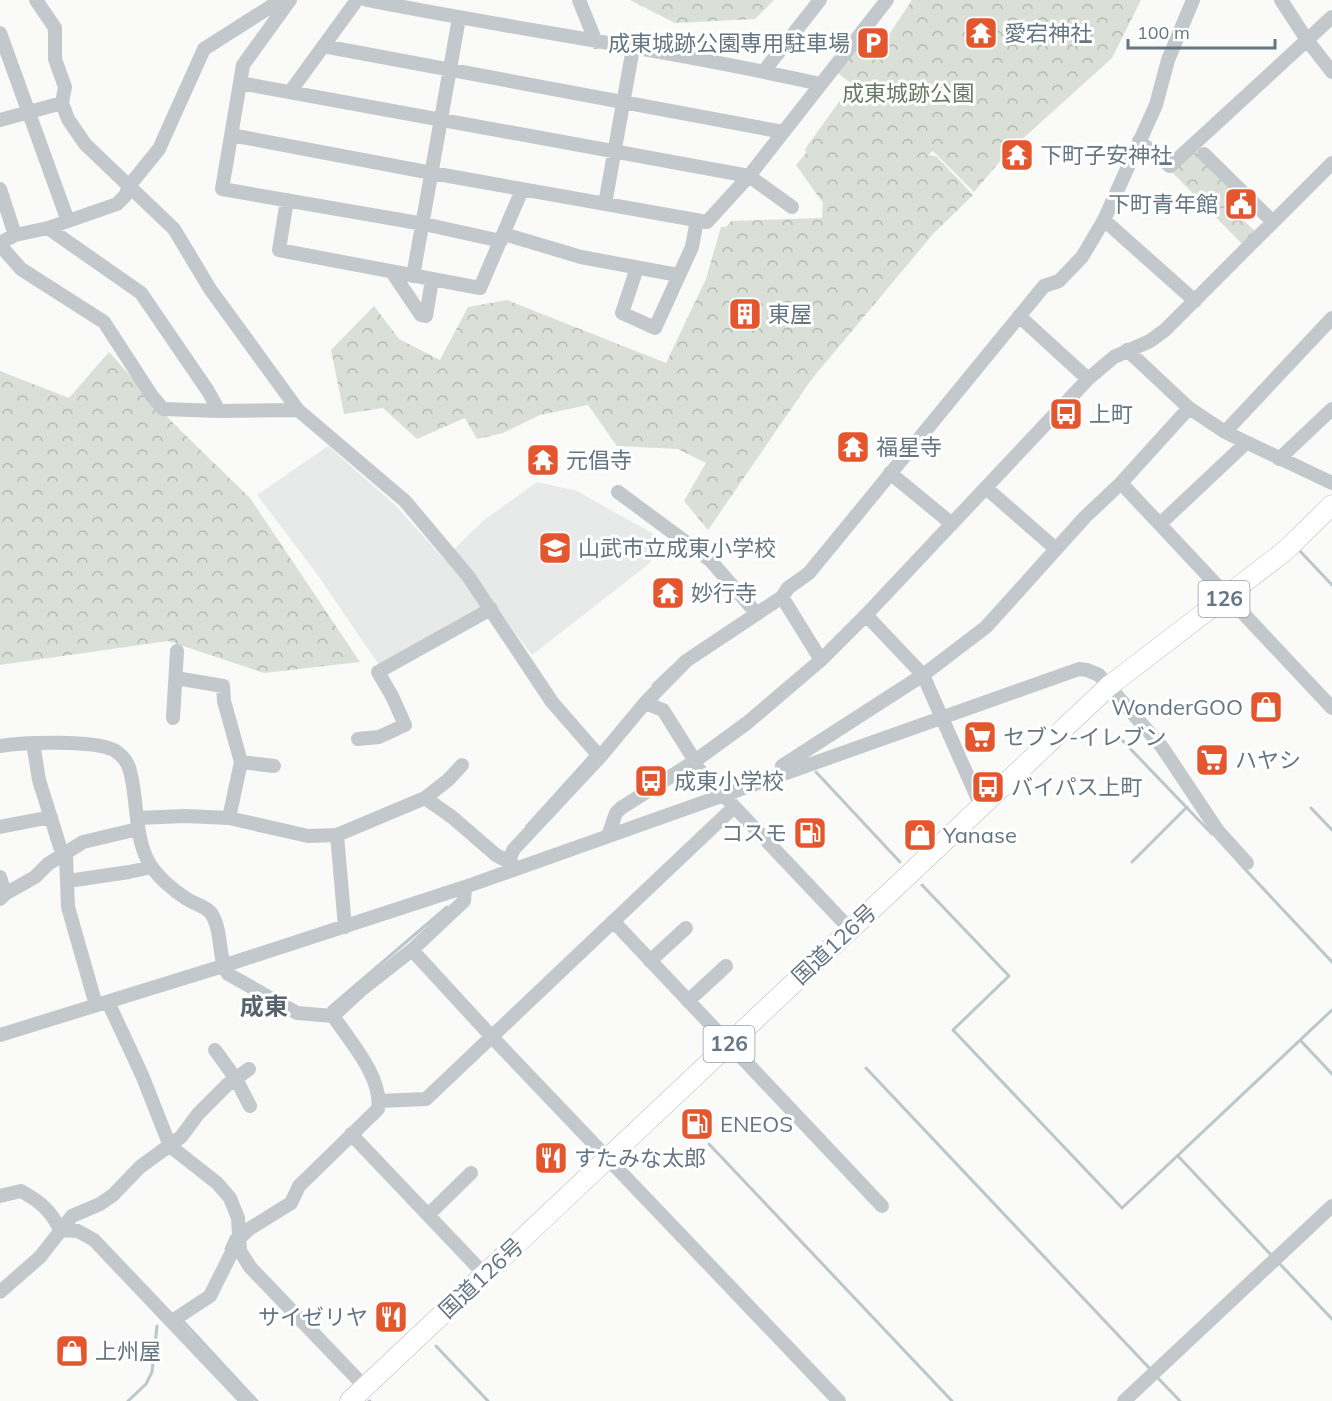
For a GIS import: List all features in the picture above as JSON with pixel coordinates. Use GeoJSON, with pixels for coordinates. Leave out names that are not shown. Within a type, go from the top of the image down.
{"type":"FeatureCollection","features":[{"type":"Feature","properties":{"kind":"highway","name":"国道126号"},"geometry":{"type":"LineString","coordinates":[[350,1401],[1109,686],[1294,543],[1332,505]]}},
{"type":"Feature","properties":{"kind":"street"},"geometry":{"type":"LineString","coordinates":[[36,0],[55,28],[55,59],[65,87],[62,103],[68,119],[85,144],[174,229],[210,289],[298,410],[405,501],[468,576],[552,702],[597,753]]}},
{"type":"Feature","properties":{"kind":"street"},"geometry":{"type":"LineString","coordinates":[[281,0],[204,49],[159,149],[117,204],[48,228],[15,235],[0,244],[21,269],[104,322],[152,396],[163,409],[298,410]]}},
{"type":"Feature","properties":{"kind":"street"},"geometry":{"type":"LineString","coordinates":[[290,0],[243,64],[222,189],[502,238],[580,257],[678,275]]}},
{"type":"Feature","properties":{"kind":"street"},"geometry":{"type":"LineString","coordinates":[[290,92],[357,0]]}},
{"type":"Feature","properties":{"kind":"street"},"geometry":{"type":"LineString","coordinates":[[367,0],[764,71],[820,84]]}},
{"type":"Feature","properties":{"kind":"street"},"geometry":{"type":"LineString","coordinates":[[579,0],[596,42]]}},
{"type":"Feature","properties":{"kind":"street"},"geometry":{"type":"LineString","coordinates":[[764,71],[820,0]]}},
{"type":"Feature","properties":{"kind":"street"},"geometry":{"type":"LineString","coordinates":[[231,135],[707,222],[749,176],[887,0]]}},
{"type":"Feature","properties":{"kind":"street"},"geometry":{"type":"LineString","coordinates":[[512,867],[510,857],[514,849],[597,753],[686,661],[757,614],[809,573],[893,475],[1021,318],[1044,286],[1052,283],[1082,257],[1104,220],[1156,105],[1168,60],[1192,0]]}},
{"type":"Feature","properties":{"kind":"street"},"geometry":{"type":"LineString","coordinates":[[1281,0],[1307,40],[1332,72]]}},
{"type":"Feature","properties":{"kind":"street"},"geometry":{"type":"LineString","coordinates":[[1139,141],[1170,166],[1332,17]]}},
{"type":"Feature","properties":{"kind":"street"},"geometry":{"type":"LineString","coordinates":[[413,276],[459,18]]}},
{"type":"Feature","properties":{"kind":"street"},"geometry":{"type":"LineString","coordinates":[[0,33],[68,221]]}},
{"type":"Feature","properties":{"kind":"street"},"geometry":{"type":"LineString","coordinates":[[323,46],[783,132]]}},
{"type":"Feature","properties":{"kind":"street"},"geometry":{"type":"LineString","coordinates":[[605,204],[633,48]]}},
{"type":"Feature","properties":{"kind":"street"},"geometry":{"type":"LineString","coordinates":[[240,83],[749,176],[792,207]]}},
{"type":"Feature","properties":{"kind":"street"},"geometry":{"type":"LineString","coordinates":[[0,120],[62,103]]}},
{"type":"Feature","properties":{"kind":"street"},"geometry":{"type":"LineString","coordinates":[[1204,154],[1273,222]]}},
{"type":"Feature","properties":{"kind":"street"},"geometry":{"type":"LineString","coordinates":[[608,836],[616,813],[621,807],[694,762],[747,723],[821,660],[867,615],[1088,379],[1114,357],[1150,341],[1165,330],[1332,163]]}},
{"type":"Feature","properties":{"kind":"street"},"geometry":{"type":"LineString","coordinates":[[0,189],[15,235]]}},
{"type":"Feature","properties":{"kind":"street"},"geometry":{"type":"LineString","coordinates":[[288,200],[279,250],[480,288],[522,190]]}},
{"type":"Feature","properties":{"kind":"street"},"geometry":{"type":"LineString","coordinates":[[637,268],[622,313],[655,328],[692,247],[697,220]]}},
{"type":"Feature","properties":{"kind":"street"},"geometry":{"type":"LineString","coordinates":[[1104,220],[1195,301]]}},
{"type":"Feature","properties":{"kind":"street"},"geometry":{"type":"LineString","coordinates":[[48,228],[141,293],[208,391],[219,411]]}},
{"type":"Feature","properties":{"kind":"street"},"geometry":{"type":"LineString","coordinates":[[392,272],[421,315],[426,316],[432,280]]}},
{"type":"Feature","properties":{"kind":"street"},"geometry":{"type":"LineString","coordinates":[[1021,318],[1088,379]]}},
{"type":"Feature","properties":{"kind":"street"},"geometry":{"type":"LineString","coordinates":[[1225,432],[1332,318]]}},
{"type":"Feature","properties":{"kind":"street"},"geometry":{"type":"LineString","coordinates":[[1127,350],[1189,408],[1225,432],[1332,483]]}},
{"type":"Feature","properties":{"kind":"street"},"geometry":{"type":"LineString","coordinates":[[786,773],[782,766],[923,675],[986,627],[1085,517],[1121,483],[1189,408]]}},
{"type":"Feature","properties":{"kind":"street"},"geometry":{"type":"LineString","coordinates":[[1279,459],[1332,409]]}},
{"type":"Feature","properties":{"kind":"street"},"geometry":{"type":"LineString","coordinates":[[1160,524],[1246,443]]}},
{"type":"Feature","properties":{"kind":"street"},"geometry":{"type":"LineString","coordinates":[[893,475],[952,524]]}},
{"type":"Feature","properties":{"kind":"street"},"geometry":{"type":"LineString","coordinates":[[1121,483],[1332,708]]}},
{"type":"Feature","properties":{"kind":"street"},"geometry":{"type":"LineString","coordinates":[[986,488],[1056,549]]}},
{"type":"Feature","properties":{"kind":"street"},"geometry":{"type":"LineString","coordinates":[[618,492],[710,560],[757,614]]}},
{"type":"Feature","properties":{"kind":"street"},"geometry":{"type":"LineString","coordinates":[[784,594],[821,660]]}},
{"type":"Feature","properties":{"kind":"street"},"geometry":{"type":"LineString","coordinates":[[358,740],[379,737],[405,725],[378,672],[491,609]]}},
{"type":"Feature","properties":{"kind":"street"},"geometry":{"type":"LineString","coordinates":[[867,615],[923,675],[981,806]]}},
{"type":"Feature","properties":{"kind":"street"},"geometry":{"type":"LineString","coordinates":[[173,718],[177,651]]}},
{"type":"Feature","properties":{"kind":"street"},"geometry":{"type":"LineString","coordinates":[[0,1035],[465,888],[512,867],[723,796],[1079,669],[1099,675],[1162,747],[1218,831],[1247,863]]}},
{"type":"Feature","properties":{"kind":"street"},"geometry":{"type":"LineString","coordinates":[[176,678],[223,686],[224,702],[242,762],[229,818]]}},
{"type":"Feature","properties":{"kind":"street"},"geometry":{"type":"LineString","coordinates":[[645,703],[663,710],[694,762],[723,796],[850,929]]}},
{"type":"Feature","properties":{"kind":"street"},"geometry":{"type":"LineString","coordinates":[[0,746],[19,742],[86,745],[113,750],[124,757],[130,771],[138,823],[147,858],[152,867],[173,889],[206,908],[212,916],[217,927],[224,966],[228,974],[287,1008],[297,1012],[333,1016],[366,1063],[379,1101],[378,1109],[298,1186],[291,1203],[249,1229],[238,1240],[210,1296],[172,1321]]}},
{"type":"Feature","properties":{"kind":"street"},"geometry":{"type":"LineString","coordinates":[[33,743],[39,780],[60,847],[66,855],[68,907],[102,1004],[142,1075],[170,1146],[217,1183],[230,1198],[238,1218],[240,1251],[250,1267],[365,1387]]}},
{"type":"Feature","properties":{"kind":"street"},"geometry":{"type":"LineString","coordinates":[[242,762],[273,766]]}},
{"type":"Feature","properties":{"kind":"street"},"geometry":{"type":"LineString","coordinates":[[0,878],[2,896],[35,877],[48,864],[66,855],[83,842],[138,823],[185,816],[229,818],[308,836],[337,835],[425,798],[448,780],[462,765]]}},
{"type":"Feature","properties":{"kind":"street"},"geometry":{"type":"LineString","coordinates":[[425,798],[452,817],[512,867]]}},
{"type":"Feature","properties":{"kind":"street"},"geometry":{"type":"LineString","coordinates":[[379,1101],[426,1099],[734,807]]}},
{"type":"Feature","properties":{"kind":"street"},"geometry":{"type":"LineString","coordinates":[[0,827],[51,817]]}},
{"type":"Feature","properties":{"kind":"street"},"geometry":{"type":"LineString","coordinates":[[337,835],[345,927]]}},
{"type":"Feature","properties":{"kind":"street"},"geometry":{"type":"LineString","coordinates":[[68,881],[129,873],[152,867]]}},
{"type":"Feature","properties":{"kind":"street"},"geometry":{"type":"LineString","coordinates":[[333,1016],[360,990],[412,950],[464,902],[465,888]]}},
{"type":"Feature","properties":{"kind":"street"},"geometry":{"type":"LineString","coordinates":[[613,921],[882,1206]]}},
{"type":"Feature","properties":{"kind":"street"},"geometry":{"type":"LineString","coordinates":[[650,961],[686,928]]}},
{"type":"Feature","properties":{"kind":"street"},"geometry":{"type":"LineString","coordinates":[[412,950],[839,1401]]}},
{"type":"Feature","properties":{"kind":"street"},"geometry":{"type":"LineString","coordinates":[[688,1002],[726,966]]}},
{"type":"Feature","properties":{"kind":"street"},"geometry":{"type":"LineString","coordinates":[[215,1050],[236,1079],[250,1106]]}},
{"type":"Feature","properties":{"kind":"street"},"geometry":{"type":"LineString","coordinates":[[0,1292],[40,1257],[72,1216],[113,1196],[140,1167],[181,1137],[198,1114],[227,1085],[249,1069]]}},
{"type":"Feature","properties":{"kind":"street"},"geometry":{"type":"LineString","coordinates":[[351,1134],[485,1275]]}},
{"type":"Feature","properties":{"kind":"street"},"geometry":{"type":"LineString","coordinates":[[428,1215],[471,1173]]}},
{"type":"Feature","properties":{"kind":"street"},"geometry":{"type":"LineString","coordinates":[[0,1196],[21,1191],[42,1203],[54,1217],[60,1230]]}},
{"type":"Feature","properties":{"kind":"street"},"geometry":{"type":"LineString","coordinates":[[1124,1401],[1332,1206]]}},
{"type":"Feature","properties":{"kind":"street"},"geometry":{"type":"LineString","coordinates":[[60,1230],[78,1231],[94,1240],[247,1401]]}},
{"type":"Feature","properties":{"kind":"shaded area","name":"山武市立成東小学校"},"geometry":{"type":"Polygon","coordinates":[[[328,446],[394,504],[444,559],[484,520],[537,482],[577,491],[659,537],[650,563],[532,655],[492,602],[381,668],[317,574],[257,495],[328,446]]]}},
{"type":"Feature","properties":{"kind":"green space"},"geometry":{"type":"Polygon","coordinates":[[[630,0],[774,0],[755,19],[675,23],[630,0]]]}},
{"type":"Feature","properties":{"kind":"green space","name":"成東城跡公園"},"geometry":{"type":"Polygon","coordinates":[[[912,0],[1141,0],[1112,58],[1007,153],[974,192],[933,151],[928,155],[936,156],[973,195],[933,234],[811,380],[708,530],[684,501],[706,463],[678,449],[617,446],[588,405],[540,415],[503,433],[477,439],[465,418],[417,439],[383,408],[344,414],[331,350],[374,306],[399,339],[440,360],[468,307],[507,300],[666,363],[706,279],[721,227],[726,227],[731,221],[822,218],[823,203],[796,165],[852,84],[838,73],[872,29],[886,39],[912,0]]]}},
{"type":"Feature","properties":{"kind":"green space"},"geometry":{"type":"Polygon","coordinates":[[[1194,148],[1235,189],[1226,199],[1256,232],[1243,245],[1170,170],[1194,148]]]}},
{"type":"Feature","properties":{"kind":"green space"},"geometry":{"type":"Polygon","coordinates":[[[109,352],[174,424],[250,498],[360,662],[264,673],[168,641],[0,665],[0,371],[69,398],[109,352]]]}},
{"type":"Feature","properties":{"kind":"waterway"},"geometry":{"type":"LineString","coordinates":[[1299,550],[1332,585]]}},
{"type":"Feature","properties":{"kind":"waterway"},"geometry":{"type":"LineString","coordinates":[[653,685],[672,667]]}},
{"type":"Feature","properties":{"kind":"waterway"},"geometry":{"type":"LineString","coordinates":[[1120,738],[1212,834]]}},
{"type":"Feature","properties":{"kind":"waterway"},"geometry":{"type":"LineString","coordinates":[[527,826],[593,753]]}},
{"type":"Feature","properties":{"kind":"waterway"},"geometry":{"type":"LineString","coordinates":[[816,772],[900,862]]}},
{"type":"Feature","properties":{"kind":"waterway"},"geometry":{"type":"LineString","coordinates":[[1132,862],[1187,807]]}},
{"type":"Feature","properties":{"kind":"waterway"},"geometry":{"type":"LineString","coordinates":[[1311,808],[1332,830]]}},
{"type":"Feature","properties":{"kind":"waterway"},"geometry":{"type":"LineString","coordinates":[[1243,867],[1332,962]]}},
{"type":"Feature","properties":{"kind":"waterway"},"geometry":{"type":"LineString","coordinates":[[922,885],[1009,976],[953,1030],[1122,1208],[1332,1010]]}},
{"type":"Feature","properties":{"kind":"waterway"},"geometry":{"type":"LineString","coordinates":[[329,1008],[447,907]]}},
{"type":"Feature","properties":{"kind":"waterway"},"geometry":{"type":"LineString","coordinates":[[1300,1040],[1332,1074]]}},
{"type":"Feature","properties":{"kind":"waterway"},"geometry":{"type":"LineString","coordinates":[[866,1068],[1152,1371]]}},
{"type":"Feature","properties":{"kind":"waterway"},"geometry":{"type":"LineString","coordinates":[[709,1144],[952,1401]]}},
{"type":"Feature","properties":{"kind":"waterway"},"geometry":{"type":"LineString","coordinates":[[1178,1156],[1273,1257]]}},
{"type":"Feature","properties":{"kind":"waterway"},"geometry":{"type":"LineString","coordinates":[[226,1249],[232,1236]]}},
{"type":"Feature","properties":{"kind":"waterway"},"geometry":{"type":"LineString","coordinates":[[1278,1262],[1332,1319]]}},
{"type":"Feature","properties":{"kind":"waterway"},"geometry":{"type":"LineString","coordinates":[[182,1320],[257,1401]]}},
{"type":"Feature","properties":{"kind":"waterway"},"geometry":{"type":"LineString","coordinates":[[128,1401],[146,1384],[152,1372],[157,1326]]}},
{"type":"Feature","properties":{"kind":"waterway"},"geometry":{"type":"LineString","coordinates":[[436,1346],[488,1401]]}},
{"type":"Feature","properties":{"kind":"waterway"},"geometry":{"type":"LineString","coordinates":[[1156,1376],[1180,1401]]}},
{"type":"Feature","properties":{"kind":"place","name":"愛宕神社"},"geometry":{"type":"Point","coordinates":[981,33]}},
{"type":"Feature","properties":{"kind":"place","name":"成東城跡公園専用駐車場"},"geometry":{"type":"Point","coordinates":[873,43]}},
{"type":"Feature","properties":{"kind":"place","name":"下町子安神社"},"geometry":{"type":"Point","coordinates":[1017,155]}},
{"type":"Feature","properties":{"kind":"place","name":"下町青年館"},"geometry":{"type":"Point","coordinates":[1241,204]}},
{"type":"Feature","properties":{"kind":"place","name":"東屋"},"geometry":{"type":"Point","coordinates":[745,314]}},
{"type":"Feature","properties":{"kind":"place","name":"上町"},"geometry":{"type":"Point","coordinates":[1066,414]}},
{"type":"Feature","properties":{"kind":"place","name":"福星寺"},"geometry":{"type":"Point","coordinates":[853,447]}},
{"type":"Feature","properties":{"kind":"place","name":"元倡寺"},"geometry":{"type":"Point","coordinates":[543,460]}},
{"type":"Feature","properties":{"kind":"place","name":"山武市立成東小学校"},"geometry":{"type":"Point","coordinates":[555,548]}},
{"type":"Feature","properties":{"kind":"place","name":"妙行寺"},"geometry":{"type":"Point","coordinates":[668,593]}},
{"type":"Feature","properties":{"kind":"place","name":"WonderGOO"},"geometry":{"type":"Point","coordinates":[1266,707]}},
{"type":"Feature","properties":{"kind":"place","name":"セブン-イレブン"},"geometry":{"type":"Point","coordinates":[980,737]}},
{"type":"Feature","properties":{"kind":"place","name":"ハヤシ"},"geometry":{"type":"Point","coordinates":[1212,760]}},
{"type":"Feature","properties":{"kind":"place","name":"成東小学校"},"geometry":{"type":"Point","coordinates":[651,781]}},
{"type":"Feature","properties":{"kind":"place","name":"バイパス上町"},"geometry":{"type":"Point","coordinates":[988,787]}},
{"type":"Feature","properties":{"kind":"place","name":"コスモ"},"geometry":{"type":"Point","coordinates":[810,833]}},
{"type":"Feature","properties":{"kind":"place","name":"Yanase"},"geometry":{"type":"Point","coordinates":[920,835]}},
{"type":"Feature","properties":{"kind":"place","name":"ENEOS"},"geometry":{"type":"Point","coordinates":[697,1124]}},
{"type":"Feature","properties":{"kind":"place","name":"すたみな太郎"},"geometry":{"type":"Point","coordinates":[551,1158]}},
{"type":"Feature","properties":{"kind":"place","name":"サイゼリヤ"},"geometry":{"type":"Point","coordinates":[391,1317]}},
{"type":"Feature","properties":{"kind":"place","name":"上州屋"},"geometry":{"type":"Point","coordinates":[72,1351]}},
{"type":"Feature","properties":{"kind":"district","name":"成東"},"geometry":{"type":"Point","coordinates":[264,1007]}}]}
